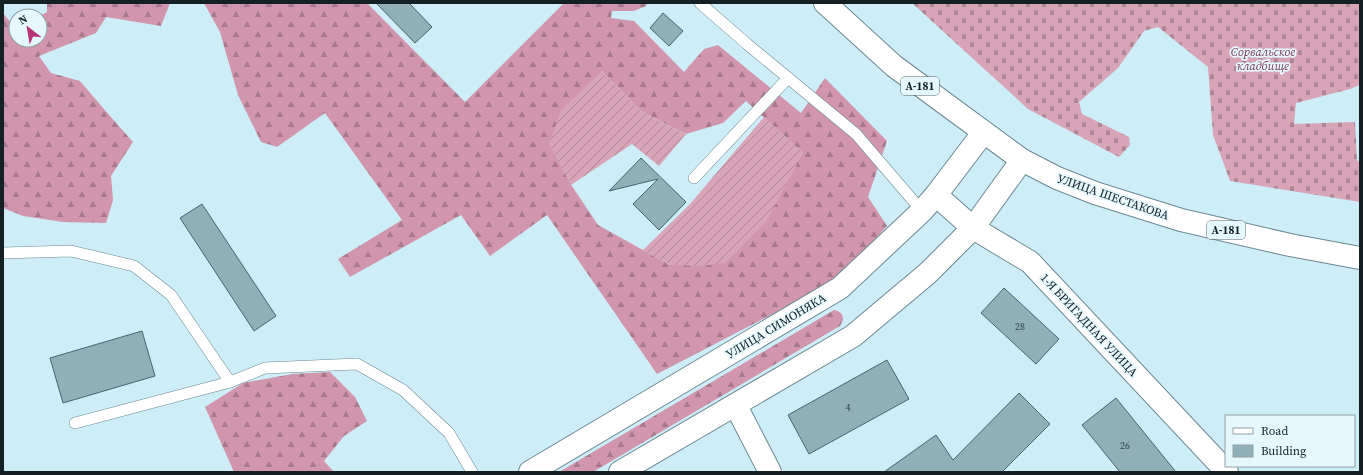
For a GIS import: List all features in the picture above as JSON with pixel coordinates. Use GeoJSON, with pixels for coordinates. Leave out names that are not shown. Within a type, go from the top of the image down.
{"type":"FeatureCollection","features":[{"type":"Feature","properties":{"kind":"street","name":"УЛИЦА ШЕСТАКОВА"},"geometry":{"type":"LineString","coordinates":[[824,3],[894,66],[1022,160],[1057,178],[1095,193],[1181,220],[1290,245],[1360,258]]}},
{"type":"Feature","properties":{"kind":"street","name":"УЛИЦА СИМОНЯКА"},"geometry":{"type":"LineString","coordinates":[[530,472],[840,288],[929,203],[984,133]]}},
{"type":"Feature","properties":{"kind":"street"},"geometry":{"type":"LineString","coordinates":[[620,472],[736,406],[853,336],[928,273],[973,228],[1022,160]]}},
{"type":"Feature","properties":{"kind":"street","name":"1-Я БРИГАДНАЯ УЛИЦА"},"geometry":{"type":"LineString","coordinates":[[929,203],[1030,262],[1227,472]]}},
{"type":"Feature","properties":{"kind":"street"},"geometry":{"type":"LineString","coordinates":[[736,406],[770,472]]}},
{"type":"Feature","properties":{"kind":"lane"},"geometry":{"type":"LineString","coordinates":[[700,3],[856,134],[929,203]]}},
{"type":"Feature","properties":{"kind":"lane"},"geometry":{"type":"LineString","coordinates":[[694,178],[788,78]]}},
{"type":"Feature","properties":{"kind":"lane"},"geometry":{"type":"LineString","coordinates":[[3,252],[71,251],[134,266],[171,295],[230,382]]}},
{"type":"Feature","properties":{"kind":"lane"},"geometry":{"type":"LineString","coordinates":[[75,423],[230,382],[265,368],[357,364],[402,390],[449,433],[472,472]]}},
{"type":"Feature","properties":{"kind":"green space"},"geometry":{"type":"Polygon","coordinates":[[[47,3],[170,3],[161,26],[106,17],[96,33],[39,56],[51,73],[80,81],[133,142],[111,176],[113,200],[106,223],[63,222],[23,216],[3,208],[3,13],[8,19],[8,48],[48,48],[47,3]]]}},
{"type":"Feature","properties":{"kind":"green space"},"geometry":{"type":"Polygon","coordinates":[[[204,3],[367,3],[465,102],[564,3],[647,3],[646,6],[634,11],[612,11],[611,18],[634,21],[684,72],[704,49],[718,45],[801,113],[825,78],[887,141],[868,197],[887,226],[836,281],[657,374],[547,215],[490,256],[461,215],[350,277],[338,259],[402,220],[325,113],[277,147],[261,142],[238,95],[220,32],[204,3]],[[602,71],[568,180],[598,225],[670,265],[803,153],[746,101],[723,123],[686,134],[642,112],[602,71]]]}},
{"type":"Feature","properties":{"kind":"green space","name":"Сорвальское кладбище"},"geometry":{"type":"Polygon","coordinates":[[[912,3],[1360,3],[1360,85],[1296,103],[1294,124],[1355,122],[1357,160],[1360,163],[1360,202],[1230,181],[1213,135],[1208,67],[1158,27],[1144,31],[1118,68],[1079,102],[1082,114],[1129,137],[1130,145],[1119,157],[1028,109],[912,3]]]}},
{"type":"Feature","properties":{"kind":"green space"},"geometry":{"type":"Polygon","coordinates":[[[602,71],[642,112],[686,134],[659,166],[632,144],[571,185],[549,145],[561,110],[602,71]]]}},
{"type":"Feature","properties":{"kind":"green space"},"geometry":{"type":"Polygon","coordinates":[[[764,117],[803,153],[766,222],[725,263],[700,266],[670,265],[643,250],[690,204],[764,117]]]}},
{"type":"Feature","properties":{"kind":"green space"},"geometry":{"type":"Polygon","coordinates":[[[834,310],[842,314],[843,320],[840,326],[593,472],[559,472],[834,310]]]}},
{"type":"Feature","properties":{"kind":"green space"},"geometry":{"type":"Polygon","coordinates":[[[330,372],[355,397],[367,421],[344,436],[324,461],[334,472],[234,472],[205,407],[243,383],[292,374],[330,372]]]}},
{"type":"Feature","properties":{"kind":"building"},"geometry":{"type":"Polygon","coordinates":[[[376,3],[409,3],[432,27],[415,43],[376,3]]]}},
{"type":"Feature","properties":{"kind":"building"},"geometry":{"type":"Polygon","coordinates":[[[663,13],[683,31],[669,46],[650,28],[663,13]]]}},
{"type":"Feature","properties":{"kind":"building"},"geometry":{"type":"Polygon","coordinates":[[[641,158],[686,202],[659,230],[633,204],[658,179],[609,191],[641,158]]]}},
{"type":"Feature","properties":{"kind":"building"},"geometry":{"type":"Polygon","coordinates":[[[202,204],[276,316],[254,331],[180,218],[202,204]]]}},
{"type":"Feature","properties":{"kind":"building"},"geometry":{"type":"Polygon","coordinates":[[[1004,288],[1059,339],[1036,364],[981,313],[1004,288]]]}},
{"type":"Feature","properties":{"kind":"building"},"geometry":{"type":"Polygon","coordinates":[[[142,331],[155,376],[63,403],[50,358],[142,331]]]}},
{"type":"Feature","properties":{"kind":"building"},"geometry":{"type":"Polygon","coordinates":[[[887,360],[909,399],[809,454],[788,415],[887,360]]]}},
{"type":"Feature","properties":{"kind":"building"},"geometry":{"type":"Polygon","coordinates":[[[1019,393],[1050,424],[1002,472],[884,472],[936,435],[953,460],[1019,393]]]}},
{"type":"Feature","properties":{"kind":"building"},"geometry":{"type":"Polygon","coordinates":[[[1116,398],[1176,472],[1120,472],[1082,425],[1116,398]]]}}]}
